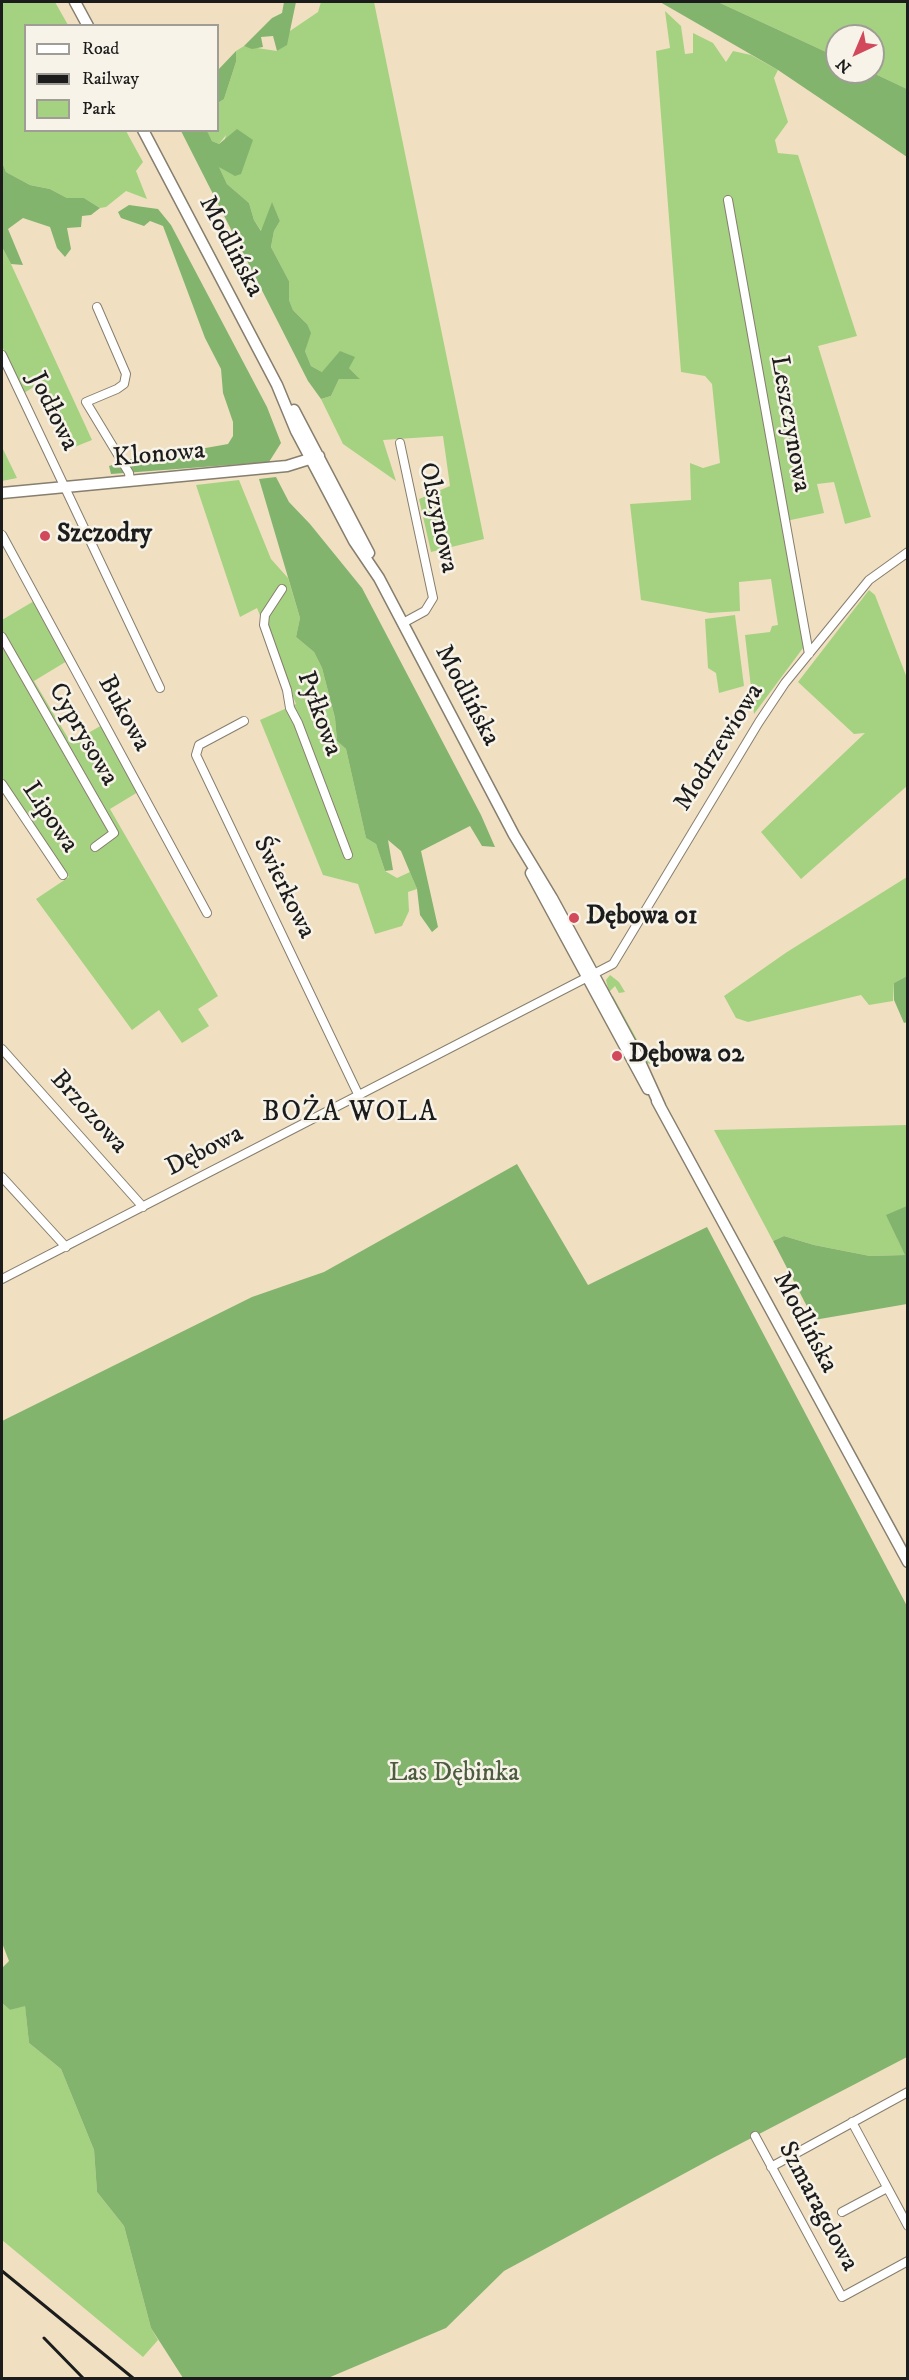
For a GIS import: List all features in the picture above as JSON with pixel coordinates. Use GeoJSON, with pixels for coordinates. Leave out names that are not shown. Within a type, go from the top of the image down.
{"type":"FeatureCollection","features":[{"type":"Feature","properties":{"kind":"main road"},"geometry":{"type":"LineString","coordinates":[[75,2],[87,24]]}},
{"type":"Feature","properties":{"kind":"main road","name":"Modlińska"},"geometry":{"type":"LineString","coordinates":[[144,132],[315,457],[354,541],[379,579],[403,623],[514,835],[537,887],[590,977],[635,1068],[660,1106],[908,1562]]}},
{"type":"Feature","properties":{"kind":"main road","name":"Klonowa"},"geometry":{"type":"LineString","coordinates":[[2,493],[287,466],[315,457]]}},
{"type":"Feature","properties":{"kind":"street","name":"Leszczynowa"},"geometry":{"type":"LineString","coordinates":[[728,200],[808,654]]}},
{"type":"Feature","properties":{"kind":"street"},"geometry":{"type":"LineString","coordinates":[[98,307],[126,374],[124,384],[117,389],[89,399],[88,408],[129,473],[130,481]]}},
{"type":"Feature","properties":{"kind":"street","name":"Jodłowa"},"geometry":{"type":"LineString","coordinates":[[2,355],[160,688]]}},
{"type":"Feature","properties":{"kind":"street","name":"Olszynowa"},"geometry":{"type":"LineString","coordinates":[[400,442],[433,598],[425,611],[403,623]]}},
{"type":"Feature","properties":{"kind":"street","name":"Bukowa"},"geometry":{"type":"LineString","coordinates":[[2,535],[207,912]]}},
{"type":"Feature","properties":{"kind":"street","name":"Modrzewiowa"},"geometry":{"type":"LineString","coordinates":[[590,977],[613,964],[759,722],[808,654],[869,580],[908,552]]}},
{"type":"Feature","properties":{"kind":"street","name":"Pyłkowa"},"geometry":{"type":"LineString","coordinates":[[282,589],[265,615],[264,625],[287,690],[290,708],[298,723],[348,855]]}},
{"type":"Feature","properties":{"kind":"street","name":"Cyprysowa"},"geometry":{"type":"LineString","coordinates":[[2,637],[114,833],[95,847]]}},
{"type":"Feature","properties":{"kind":"street","name":"Świerkowa"},"geometry":{"type":"LineString","coordinates":[[244,721],[200,745],[196,755],[359,1096]]}},
{"type":"Feature","properties":{"kind":"street","name":"Lipowa"},"geometry":{"type":"LineString","coordinates":[[2,784],[63,875]]}},
{"type":"Feature","properties":{"kind":"street","name":"Dębowa"},"geometry":{"type":"LineString","coordinates":[[2,1279],[590,977]]}},
{"type":"Feature","properties":{"kind":"street","name":"Brzozowa"},"geometry":{"type":"LineString","coordinates":[[2,1049],[143,1207]]}},
{"type":"Feature","properties":{"kind":"street"},"geometry":{"type":"LineString","coordinates":[[2,1177],[66,1247]]}},
{"type":"Feature","properties":{"kind":"street"},"geometry":{"type":"LineString","coordinates":[[771,2167],[908,2092]]}},
{"type":"Feature","properties":{"kind":"street"},"geometry":{"type":"LineString","coordinates":[[852,2122],[908,2226]]}},
{"type":"Feature","properties":{"kind":"street","name":"Szmaragdowa"},"geometry":{"type":"LineString","coordinates":[[755,2136],[842,2297],[908,2261]]}},
{"type":"Feature","properties":{"kind":"street"},"geometry":{"type":"LineString","coordinates":[[842,2212],[887,2188]]}},
{"type":"Feature","properties":{"kind":"green space"},"geometry":{"type":"Polygon","coordinates":[[[2,2],[55,2],[67,24],[24,24],[24,132],[127,132],[143,162],[136,171],[147,199],[126,191],[106,207],[100,208],[84,198],[67,198],[50,189],[30,185],[6,172],[2,162],[2,2]]]}},
{"type":"Feature","properties":{"kind":"green space"},"geometry":{"type":"Polygon","coordinates":[[[284,2],[296,2],[287,45],[277,51],[273,36],[261,37],[263,47],[252,49],[244,46],[272,18],[282,13],[284,2]]]}},
{"type":"Feature","properties":{"kind":"green space"},"geometry":{"type":"Polygon","coordinates":[[[321,2],[374,2],[484,539],[431,552],[419,499],[450,486],[443,436],[383,440],[396,481],[343,444],[321,399],[331,396],[339,379],[359,378],[349,368],[322,372],[311,366],[305,351],[307,324],[293,310],[289,300],[289,281],[271,247],[274,231],[280,221],[272,203],[262,232],[254,220],[249,203],[227,184],[218,165],[226,135],[219,144],[212,141],[208,132],[219,132],[219,102],[224,99],[236,62],[236,51],[244,46],[277,51],[286,45],[287,33],[318,12],[321,2]]]}},
{"type":"Feature","properties":{"kind":"green space"},"geometry":{"type":"Polygon","coordinates":[[[660,2],[718,2],[825,51],[825,84],[885,84],[885,79],[907,89],[907,157],[778,70],[660,2]]]}},
{"type":"Feature","properties":{"kind":"green space"},"geometry":{"type":"Polygon","coordinates":[[[718,2],[907,2],[907,89],[885,79],[885,24],[825,24],[825,51],[718,2]]]}},
{"type":"Feature","properties":{"kind":"green space"},"geometry":{"type":"Polygon","coordinates":[[[665,11],[681,26],[685,54],[693,53],[693,33],[713,43],[726,62],[733,51],[751,55],[778,70],[774,78],[788,122],[775,140],[778,153],[798,155],[857,336],[818,346],[871,517],[845,524],[834,482],[817,484],[824,513],[786,521],[806,644],[754,714],[745,635],[770,632],[772,626],[778,625],[771,579],[739,582],[740,611],[710,613],[641,600],[630,504],[691,500],[690,463],[703,468],[720,463],[712,384],[705,376],[681,372],[656,51],[670,48],[665,11]]]}},
{"type":"Feature","properties":{"kind":"green space"},"geometry":{"type":"Polygon","coordinates":[[[236,51],[236,62],[224,99],[219,102],[219,69],[236,51]]]}},
{"type":"Feature","properties":{"kind":"green space"},"geometry":{"type":"Polygon","coordinates":[[[237,129],[253,140],[241,174],[235,176],[219,167],[227,184],[249,203],[254,220],[261,231],[272,202],[280,221],[274,231],[271,247],[289,281],[289,300],[293,310],[307,324],[311,333],[305,351],[311,366],[322,372],[340,351],[355,357],[349,368],[360,379],[339,379],[331,396],[321,399],[308,381],[182,132],[208,132],[212,141],[219,144],[237,129]]]}},
{"type":"Feature","properties":{"kind":"green space"},"geometry":{"type":"Polygon","coordinates":[[[2,162],[6,172],[30,185],[50,189],[67,198],[84,198],[100,208],[91,215],[82,216],[81,227],[67,228],[71,249],[65,257],[57,248],[50,227],[23,218],[8,229],[23,265],[11,264],[2,247],[2,162]]]}},
{"type":"Feature","properties":{"kind":"green space"},"geometry":{"type":"Polygon","coordinates":[[[129,205],[158,209],[171,225],[267,407],[281,443],[269,462],[111,474],[109,466],[131,459],[177,459],[200,449],[228,444],[233,436],[233,422],[223,393],[221,369],[205,338],[163,226],[150,221],[144,226],[121,218],[118,212],[129,205]]]}},
{"type":"Feature","properties":{"kind":"green space"},"geometry":{"type":"Polygon","coordinates":[[[2,247],[92,440],[72,448],[40,383],[24,393],[2,346],[2,247]]]}},
{"type":"Feature","properties":{"kind":"green space"},"geometry":{"type":"Polygon","coordinates":[[[2,447],[17,478],[2,481],[2,447]]]}},
{"type":"Feature","properties":{"kind":"green space"},"geometry":{"type":"Polygon","coordinates":[[[276,477],[289,502],[362,588],[481,815],[495,847],[482,846],[470,826],[421,851],[438,927],[432,932],[420,915],[417,889],[401,851],[388,840],[393,870],[385,871],[376,844],[366,838],[346,749],[337,741],[335,718],[322,668],[314,652],[296,637],[300,618],[259,479],[276,477]]]}},
{"type":"Feature","properties":{"kind":"green space"},"geometry":{"type":"Polygon","coordinates":[[[239,480],[271,559],[288,578],[300,618],[296,637],[314,652],[322,668],[335,718],[337,741],[346,749],[366,838],[376,844],[385,871],[397,878],[410,872],[417,889],[408,892],[409,911],[402,926],[375,934],[358,884],[323,875],[260,720],[296,704],[257,608],[240,617],[196,485],[239,480]]]}},
{"type":"Feature","properties":{"kind":"green space"},"geometry":{"type":"Polygon","coordinates":[[[869,590],[875,595],[907,678],[907,786],[801,879],[761,832],[865,733],[854,734],[798,682],[869,590]]]}},
{"type":"Feature","properties":{"kind":"green space"},"geometry":{"type":"Polygon","coordinates":[[[34,601],[67,661],[34,681],[71,743],[102,725],[138,792],[110,809],[218,996],[198,1009],[209,1026],[182,1043],[159,1010],[132,1030],[36,899],[69,877],[2,777],[2,620],[34,601]]]}},
{"type":"Feature","properties":{"kind":"green space"},"geometry":{"type":"Polygon","coordinates":[[[735,615],[744,686],[719,693],[716,673],[708,668],[705,619],[735,615]]]}},
{"type":"Feature","properties":{"kind":"green space"},"geometry":{"type":"Polygon","coordinates":[[[907,877],[907,976],[894,983],[893,1001],[869,1005],[861,995],[748,1022],[736,1018],[724,996],[787,952],[907,877]]]}},
{"type":"Feature","properties":{"kind":"green space"},"geometry":{"type":"Polygon","coordinates":[[[610,975],[619,982],[625,992],[619,993],[615,986],[609,992],[606,980],[610,975]]]}},
{"type":"Feature","properties":{"kind":"green space"},"geometry":{"type":"Polygon","coordinates":[[[907,976],[907,1022],[904,1023],[894,1000],[894,983],[907,976]]]}},
{"type":"Feature","properties":{"kind":"green space"},"geometry":{"type":"Polygon","coordinates":[[[613,996],[641,1047],[651,1058],[650,1064],[645,1062],[609,998],[613,996]]]}},
{"type":"Feature","properties":{"kind":"green space"},"geometry":{"type":"Polygon","coordinates":[[[906,1125],[907,1206],[897,1238],[906,1255],[870,1256],[814,1245],[784,1236],[773,1241],[714,1130],[906,1125]]]}},
{"type":"Feature","properties":{"kind":"green space","name":"Las Dębinka"},"geometry":{"type":"Polygon","coordinates":[[[517,1164],[588,1285],[707,1227],[907,1606],[907,2057],[504,2271],[446,2328],[328,2378],[183,2378],[151,2328],[124,2226],[97,2192],[94,2150],[61,2069],[29,2043],[25,2006],[10,2010],[2,2003],[2,1968],[9,1961],[2,1943],[2,1421],[252,1297],[324,1272],[517,1164]]]}},
{"type":"Feature","properties":{"kind":"green space"},"geometry":{"type":"Polygon","coordinates":[[[907,1206],[907,1304],[814,1320],[773,1241],[784,1236],[814,1245],[870,1256],[905,1255],[886,1215],[907,1206]]]}},
{"type":"Feature","properties":{"kind":"green space"},"geometry":{"type":"Polygon","coordinates":[[[2,2003],[10,2010],[25,2005],[29,2043],[61,2069],[94,2150],[97,2192],[124,2226],[151,2328],[158,2340],[143,2357],[2,2240],[2,2003]]]}},
{"type":"Feature","properties":{"kind":"railway"},"geometry":{"type":"LineString","coordinates":[[2,2271],[133,2378]]}},
{"type":"Feature","properties":{"kind":"railway"},"geometry":{"type":"LineString","coordinates":[[44,2338],[83,2378]]}},
{"type":"Feature","properties":{"kind":"place","name":"Szczodry"},"geometry":{"type":"Point","coordinates":[45,536]}},
{"type":"Feature","properties":{"kind":"place","name":"Dębowa 01"},"geometry":{"type":"Point","coordinates":[574,918]}},
{"type":"Feature","properties":{"kind":"place","name":"Dębowa 02"},"geometry":{"type":"Point","coordinates":[617,1056]}},
{"type":"Feature","properties":{"kind":"district","name":"BOŻA WOLA"},"geometry":{"type":"Point","coordinates":[350,1114]}}]}
